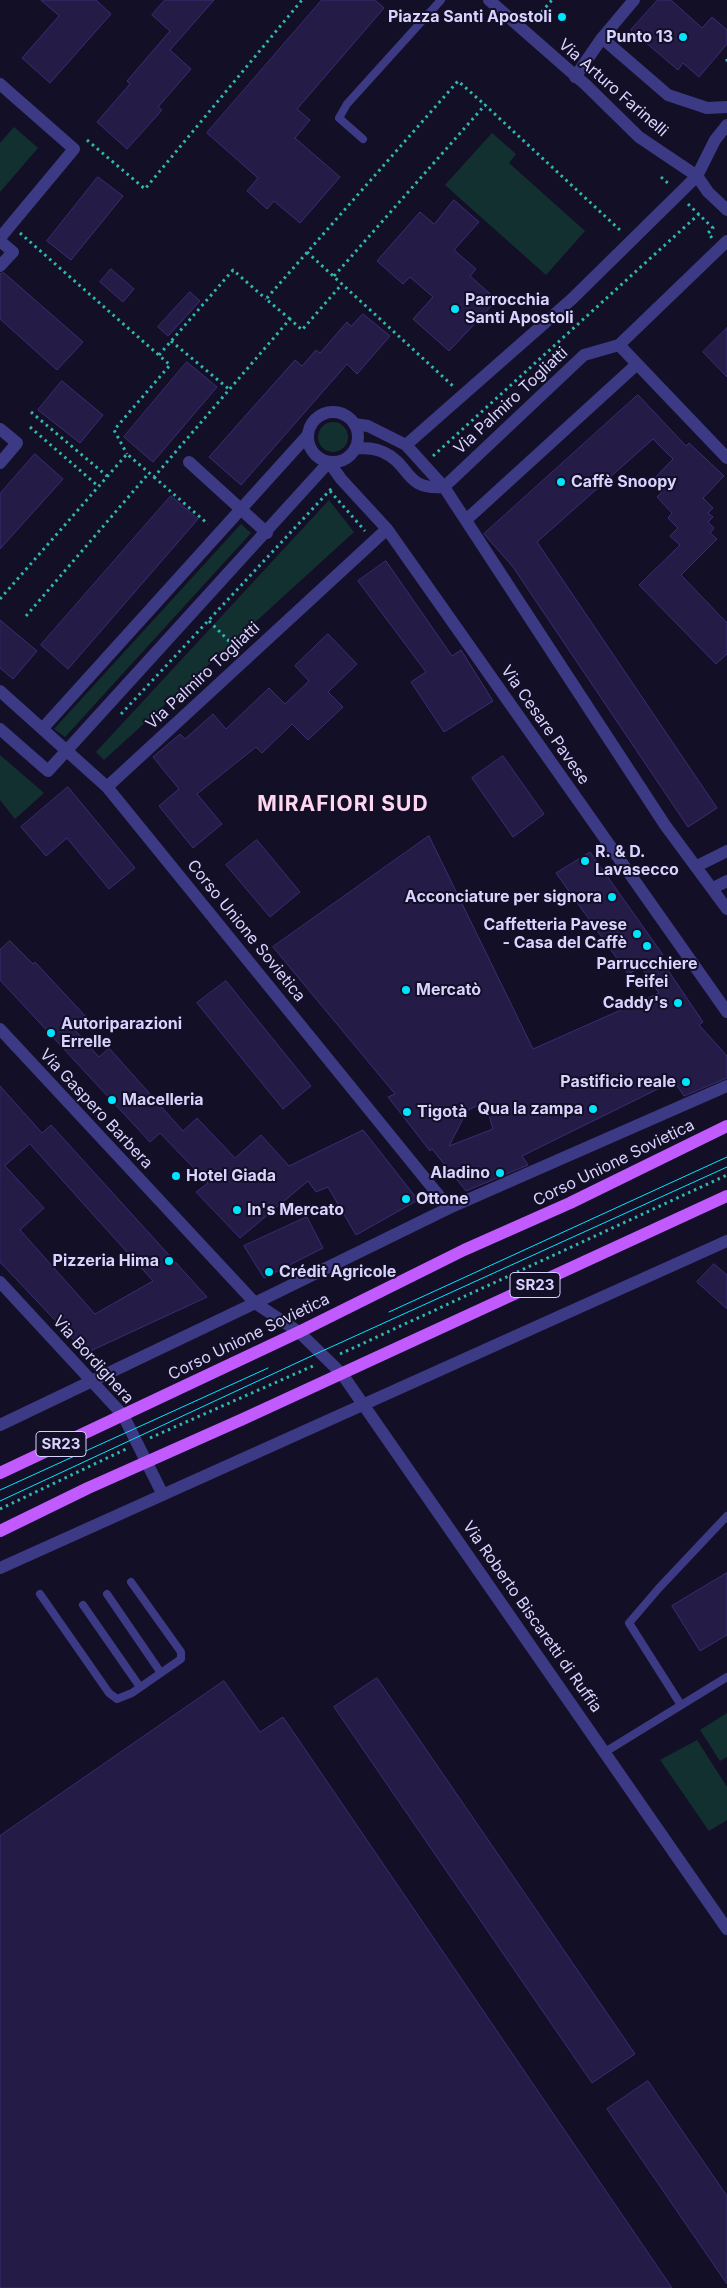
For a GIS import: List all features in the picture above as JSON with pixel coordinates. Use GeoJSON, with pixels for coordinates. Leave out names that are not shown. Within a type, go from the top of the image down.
{"type":"FeatureCollection","features":[{"type":"Feature","properties":{"kind":"main road","name":"Corso Unione Sovietica"},"geometry":{"type":"LineString","coordinates":[[0,1473],[299,1332],[464,1250],[570,1203],[727,1126]]}},
{"type":"Feature","properties":{"kind":"main road","name":"SR23"},"geometry":{"type":"LineString","coordinates":[[0,1531],[727,1196]]}},
{"type":"Feature","properties":{"kind":"street","name":"Via Arturo Farinelli"},"geometry":{"type":"LineString","coordinates":[[489,0],[586,85],[639,137],[697,176],[708,192],[727,210]]}},
{"type":"Feature","properties":{"kind":"street"},"geometry":{"type":"LineString","coordinates":[[575,77],[602,38],[634,0]]}},
{"type":"Feature","properties":{"kind":"street","name":"Via Arturo Farinelli"},"geometry":{"type":"LineString","coordinates":[[602,38],[668,95],[707,108],[727,107]]}},
{"type":"Feature","properties":{"kind":"street"},"geometry":{"type":"LineString","coordinates":[[0,84],[74,149],[11,224],[0,240],[13,252],[0,266]]}},
{"type":"Feature","properties":{"kind":"street"},"geometry":{"type":"LineString","coordinates":[[406,445],[572,299],[697,176],[715,140],[727,125]]}},
{"type":"Feature","properties":{"kind":"street","name":"Via Palmiro Togliatti"},"geometry":{"type":"LineString","coordinates":[[444,487],[584,354],[619,345],[724,244]]}},
{"type":"Feature","properties":{"kind":"street"},"geometry":{"type":"LineString","coordinates":[[619,345],[636,365],[727,458]]}},
{"type":"Feature","properties":{"kind":"street"},"geometry":{"type":"LineString","coordinates":[[466,520],[636,365]]}},
{"type":"Feature","properties":{"kind":"street"},"geometry":{"type":"LineString","coordinates":[[43,728],[308,436],[314,420],[328,412],[341,413],[354,424],[358,435],[356,448],[349,457],[342,461],[329,462],[316,456],[310,448],[308,436]]}},
{"type":"Feature","properties":{"kind":"street"},"geometry":{"type":"LineString","coordinates":[[354,424],[368,426],[406,445],[444,487],[659,817],[727,909]]}},
{"type":"Feature","properties":{"kind":"street"},"geometry":{"type":"LineString","coordinates":[[0,429],[17,444],[0,463]]}},
{"type":"Feature","properties":{"kind":"street"},"geometry":{"type":"LineString","coordinates":[[356,448],[384,452],[396,460],[421,486],[430,488],[444,487]]}},
{"type":"Feature","properties":{"kind":"street"},"geometry":{"type":"LineString","coordinates":[[189,462],[267,533]]}},
{"type":"Feature","properties":{"kind":"street"},"geometry":{"type":"LineString","coordinates":[[0,729],[48,771],[267,533],[329,462]]}},
{"type":"Feature","properties":{"kind":"street","name":"Via Cesare Pavese"},"geometry":{"type":"LineString","coordinates":[[329,462],[340,479],[387,528],[727,1012]]}},
{"type":"Feature","properties":{"kind":"street","name":"Via Palmiro Togliatti"},"geometry":{"type":"LineString","coordinates":[[107,786],[387,528]]}},
{"type":"Feature","properties":{"kind":"street"},"geometry":{"type":"LineString","coordinates":[[0,691],[68,751]]}},
{"type":"Feature","properties":{"kind":"street","name":"Corso Unione Sovietica"},"geometry":{"type":"LineString","coordinates":[[68,751],[107,786],[449,1208]]}},
{"type":"Feature","properties":{"kind":"street"},"geometry":{"type":"LineString","coordinates":[[696,866],[727,851]]}},
{"type":"Feature","properties":{"kind":"street"},"geometry":{"type":"LineString","coordinates":[[713,888],[727,881]]}},
{"type":"Feature","properties":{"kind":"street","name":"Via Gaspero Barbera"},"geometry":{"type":"LineString","coordinates":[[0,1029],[255,1303],[299,1332]]}},
{"type":"Feature","properties":{"kind":"street","name":"Corso Unione Sovietica"},"geometry":{"type":"LineString","coordinates":[[0,1425],[449,1208],[727,1086]]}},
{"type":"Feature","properties":{"kind":"street"},"geometry":{"type":"LineString","coordinates":[[0,1568],[727,1242]]}},
{"type":"Feature","properties":{"kind":"street","name":"Via Bordighera"},"geometry":{"type":"LineString","coordinates":[[0,1282],[122,1415],[163,1494]]}},
{"type":"Feature","properties":{"kind":"street","name":"Via Roberto Biscaretti di Ruffia"},"geometry":{"type":"LineString","coordinates":[[299,1332],[342,1374],[365,1404],[727,1929]]}},
{"type":"Feature","properties":{"kind":"lane"},"geometry":{"type":"LineString","coordinates":[[363,139],[339,118],[347,104],[442,0]]}},
{"type":"Feature","properties":{"kind":"lane"},"geometry":{"type":"LineString","coordinates":[[681,1705],[629,1623],[659,1588],[727,1516]]}},
{"type":"Feature","properties":{"kind":"lane"},"geometry":{"type":"LineString","coordinates":[[40,1594],[109,1693],[117,1699],[140,1688],[161,1673],[180,1659],[181,1652],[131,1582]]}},
{"type":"Feature","properties":{"kind":"lane"},"geometry":{"type":"LineString","coordinates":[[107,1594],[161,1673]]}},
{"type":"Feature","properties":{"kind":"lane"},"geometry":{"type":"LineString","coordinates":[[83,1605],[140,1688]]}},
{"type":"Feature","properties":{"kind":"lane"},"geometry":{"type":"LineString","coordinates":[[605,1752],[727,1678]]}},
{"type":"Feature","properties":{"kind":"path"},"geometry":{"type":"LineString","coordinates":[[86,140],[145,189],[302,0]]}},
{"type":"Feature","properties":{"kind":"path"},"geometry":{"type":"LineString","coordinates":[[533,23],[552,0]]}},
{"type":"Feature","properties":{"kind":"path"},"geometry":{"type":"LineString","coordinates":[[266,299],[458,81],[631,240]]}},
{"type":"Feature","properties":{"kind":"path"},"geometry":{"type":"LineString","coordinates":[[334,276],[485,105]]}},
{"type":"Feature","properties":{"kind":"path"},"geometry":{"type":"LineString","coordinates":[[661,176],[713,228],[708,233],[724,244]]}},
{"type":"Feature","properties":{"kind":"path"},"geometry":{"type":"LineString","coordinates":[[423,464],[699,214]]}},
{"type":"Feature","properties":{"kind":"path"},"geometry":{"type":"LineString","coordinates":[[11,224],[170,365],[114,430],[127,454],[220,534]]}},
{"type":"Feature","properties":{"kind":"path"},"geometry":{"type":"LineString","coordinates":[[307,252],[463,395]]}},
{"type":"Feature","properties":{"kind":"path"},"geometry":{"type":"LineString","coordinates":[[158,355],[233,270],[302,330],[342,284]]}},
{"type":"Feature","properties":{"kind":"path"},"geometry":{"type":"LineString","coordinates":[[154,477],[290,320]]}},
{"type":"Feature","properties":{"kind":"path"},"geometry":{"type":"LineString","coordinates":[[171,340],[230,390]]}},
{"type":"Feature","properties":{"kind":"path"},"geometry":{"type":"LineString","coordinates":[[31,412],[107,476]]}},
{"type":"Feature","properties":{"kind":"path"},"geometry":{"type":"LineString","coordinates":[[30,427],[98,486]]}},
{"type":"Feature","properties":{"kind":"path"},"geometry":{"type":"LineString","coordinates":[[0,599],[127,454]]}},
{"type":"Feature","properties":{"kind":"path"},"geometry":{"type":"LineString","coordinates":[[26,616],[149,473]]}},
{"type":"Feature","properties":{"kind":"path"},"geometry":{"type":"LineString","coordinates":[[119,717],[340,479]]}},
{"type":"Feature","properties":{"kind":"path"},"geometry":{"type":"LineString","coordinates":[[330,491],[367,533]]}},
{"type":"Feature","properties":{"kind":"path"},"geometry":{"type":"LineString","coordinates":[[209,621],[238,650]]}},
{"type":"Feature","properties":{"kind":"path"},"geometry":{"type":"LineString","coordinates":[[0,1509],[137,1444],[328,1360],[727,1175]]}},
{"type":"Feature","properties":{"kind":"green space"},"geometry":{"type":"Polygon","coordinates":[[[14,127],[38,148],[0,192],[0,143],[14,127]]]}},
{"type":"Feature","properties":{"kind":"green space"},"geometry":{"type":"Polygon","coordinates":[[[492,133],[516,154],[509,163],[585,231],[546,275],[445,185],[492,133]]]}},
{"type":"Feature","properties":{"kind":"green space"},"geometry":{"type":"Polygon","coordinates":[[[333,422],[344,426],[348,437],[344,448],[333,452],[322,448],[318,437],[322,426],[333,422]]]}},
{"type":"Feature","properties":{"kind":"green space"},"geometry":{"type":"Polygon","coordinates":[[[329,500],[354,532],[104,760],[96,752],[329,500]]]}},
{"type":"Feature","properties":{"kind":"green space"},"geometry":{"type":"Polygon","coordinates":[[[241,524],[251,533],[65,737],[54,729],[241,524]]]}},
{"type":"Feature","properties":{"kind":"green space"},"geometry":{"type":"Polygon","coordinates":[[[0,755],[44,793],[15,819],[0,800],[0,755]]]}},
{"type":"Feature","properties":{"kind":"green space"},"geometry":{"type":"Polygon","coordinates":[[[727,1713],[727,1757],[720,1761],[700,1730],[727,1713]]]}},
{"type":"Feature","properties":{"kind":"green space"},"geometry":{"type":"Polygon","coordinates":[[[697,1740],[727,1787],[727,1820],[709,1831],[660,1760],[697,1740]]]}},
{"type":"Feature","properties":{"kind":"building"},"geometry":{"type":"Polygon","coordinates":[[[41,0],[96,0],[111,14],[50,83],[22,58],[59,16],[41,0]]]}},
{"type":"Feature","properties":{"kind":"building"},"geometry":{"type":"Polygon","coordinates":[[[165,0],[214,0],[170,50],[191,69],[158,107],[162,110],[127,149],[97,122],[130,84],[127,81],[170,31],[152,15],[165,0]]]}},
{"type":"Feature","properties":{"kind":"building"},"geometry":{"type":"Polygon","coordinates":[[[322,0],[375,0],[384,8],[297,109],[310,120],[295,138],[340,177],[300,223],[274,201],[267,209],[247,191],[258,178],[207,133],[322,0]]]}},
{"type":"Feature","properties":{"kind":"building","name":"Punto 13"},"geometry":{"type":"Polygon","coordinates":[[[658,0],[671,0],[702,28],[712,17],[727,30],[727,44],[699,77],[683,63],[678,70],[631,30],[658,0]]]}},
{"type":"Feature","properties":{"kind":"building"},"geometry":{"type":"Polygon","coordinates":[[[98,177],[123,196],[71,260],[47,241],[98,177]]]}},
{"type":"Feature","properties":{"kind":"building"},"geometry":{"type":"Polygon","coordinates":[[[454,200],[479,222],[454,250],[476,269],[470,276],[497,300],[449,351],[413,319],[433,297],[410,277],[403,284],[377,261],[420,212],[434,224],[454,200]]]}},
{"type":"Feature","properties":{"kind":"building"},"geometry":{"type":"Polygon","coordinates":[[[111,269],[134,289],[123,302],[100,282],[111,269]]]}},
{"type":"Feature","properties":{"kind":"building"},"geometry":{"type":"Polygon","coordinates":[[[4,273],[83,342],[57,370],[0,319],[0,274],[4,273]]]}},
{"type":"Feature","properties":{"kind":"building"},"geometry":{"type":"Polygon","coordinates":[[[190,292],[200,301],[168,336],[158,327],[190,292]]]}},
{"type":"Feature","properties":{"kind":"building"},"geometry":{"type":"Polygon","coordinates":[[[363,314],[390,336],[357,374],[347,364],[241,485],[209,457],[295,360],[302,366],[316,350],[320,353],[347,322],[351,326],[363,314]]]}},
{"type":"Feature","properties":{"kind":"building"},"geometry":{"type":"Polygon","coordinates":[[[727,328],[727,377],[703,352],[727,328]]]}},
{"type":"Feature","properties":{"kind":"building"},"geometry":{"type":"Polygon","coordinates":[[[187,362],[217,387],[153,462],[124,437],[187,362]]]}},
{"type":"Feature","properties":{"kind":"building"},"geometry":{"type":"Polygon","coordinates":[[[62,381],[103,415],[80,443],[38,410],[62,381]]]}},
{"type":"Feature","properties":{"kind":"building"},"geometry":{"type":"Polygon","coordinates":[[[638,395],[686,446],[689,443],[724,476],[703,498],[713,508],[708,513],[713,517],[708,522],[714,528],[710,533],[717,539],[681,575],[727,623],[727,654],[716,664],[639,585],[680,545],[670,536],[678,528],[668,518],[672,513],[657,497],[662,492],[651,482],[673,459],[653,439],[537,542],[717,808],[688,827],[513,567],[484,534],[638,395]]]}},
{"type":"Feature","properties":{"kind":"building"},"geometry":{"type":"Polygon","coordinates":[[[35,454],[63,479],[0,549],[0,494],[35,454]]]}},
{"type":"Feature","properties":{"kind":"building"},"geometry":{"type":"Polygon","coordinates":[[[171,496],[198,519],[68,669],[41,645],[171,496]]]}},
{"type":"Feature","properties":{"kind":"building"},"geometry":{"type":"Polygon","coordinates":[[[386,561],[452,656],[461,650],[493,701],[444,732],[411,682],[426,672],[358,581],[386,561]]]}},
{"type":"Feature","properties":{"kind":"building"},"geometry":{"type":"Polygon","coordinates":[[[0,620],[37,651],[13,679],[0,668],[0,620]]]}},
{"type":"Feature","properties":{"kind":"building"},"geometry":{"type":"Polygon","coordinates":[[[328,634],[357,664],[328,692],[343,707],[308,740],[292,724],[262,753],[256,747],[197,794],[222,824],[193,848],[159,806],[179,789],[153,757],[180,734],[185,739],[213,714],[226,729],[269,688],[285,704],[309,681],[295,666],[328,634]]]}},
{"type":"Feature","properties":{"kind":"building"},"geometry":{"type":"Polygon","coordinates":[[[503,756],[544,814],[513,837],[472,778],[503,756]]]}},
{"type":"Feature","properties":{"kind":"building"},"geometry":{"type":"Polygon","coordinates":[[[68,787],[135,868],[109,889],[67,838],[46,856],[21,827],[68,787]]]}},
{"type":"Feature","properties":{"kind":"building"},"geometry":{"type":"Polygon","coordinates":[[[429,836],[533,1049],[659,993],[641,967],[628,974],[556,873],[590,852],[663,955],[659,957],[703,1022],[699,1025],[727,1056],[727,1078],[684,1096],[674,1081],[522,1156],[528,1165],[466,1191],[432,1149],[430,1151],[388,1097],[395,1094],[273,947],[429,836]],[[485,1102],[467,1111],[449,1146],[493,1129],[485,1102]]]}},
{"type":"Feature","properties":{"kind":"building"},"geometry":{"type":"Polygon","coordinates":[[[257,840],[300,892],[270,917],[226,865],[257,840]]]}},
{"type":"Feature","properties":{"kind":"building"},"geometry":{"type":"Polygon","coordinates":[[[10,941],[33,964],[35,962],[88,1019],[75,1030],[99,1057],[109,1048],[183,1131],[197,1118],[235,1158],[261,1135],[289,1166],[363,1130],[418,1200],[356,1235],[328,1187],[316,1192],[308,1181],[240,1238],[196,1192],[208,1183],[160,1133],[150,1142],[0,980],[0,950],[10,941]]]}},
{"type":"Feature","properties":{"kind":"building"},"geometry":{"type":"Polygon","coordinates":[[[226,981],[311,1086],[283,1109],[197,1003],[226,981]]]}},
{"type":"Feature","properties":{"kind":"building"},"geometry":{"type":"Polygon","coordinates":[[[0,1086],[42,1133],[51,1125],[207,1297],[86,1353],[0,1262],[0,1086]],[[30,1144],[5,1166],[44,1208],[20,1230],[95,1314],[153,1281],[30,1144]]]}},
{"type":"Feature","properties":{"kind":"building"},"geometry":{"type":"Polygon","coordinates":[[[307,1217],[323,1248],[264,1278],[244,1246],[307,1217]]]}},
{"type":"Feature","properties":{"kind":"building"},"geometry":{"type":"Polygon","coordinates":[[[714,1264],[727,1275],[727,1309],[697,1282],[714,1264]]]}},
{"type":"Feature","properties":{"kind":"building"},"geometry":{"type":"Polygon","coordinates":[[[727,1573],[727,1635],[700,1651],[672,1606],[727,1573]]]}},
{"type":"Feature","properties":{"kind":"building"},"geometry":{"type":"Polygon","coordinates":[[[377,1678],[635,2054],[592,2083],[334,1707],[377,1678]]]}},
{"type":"Feature","properties":{"kind":"building"},"geometry":{"type":"Polygon","coordinates":[[[224,1681],[260,1732],[283,1717],[672,2288],[0,2288],[0,1836],[224,1681]]]}},
{"type":"Feature","properties":{"kind":"building"},"geometry":{"type":"Polygon","coordinates":[[[648,2081],[727,2196],[727,2284],[607,2109],[648,2081]]]}},
{"type":"Feature","properties":{"kind":"tram line"},"geometry":{"type":"LineString","coordinates":[[389,1312],[727,1157]]}},
{"type":"Feature","properties":{"kind":"tram line"},"geometry":{"type":"LineString","coordinates":[[0,1501],[320,1352],[727,1167]]}},
{"type":"Feature","properties":{"kind":"tram line"},"geometry":{"type":"LineString","coordinates":[[0,1490],[268,1368]]}},
{"type":"Feature","properties":{"kind":"place","name":"Piazza Santi Apostoli"},"geometry":{"type":"Point","coordinates":[562,17]}},
{"type":"Feature","properties":{"kind":"place","name":"Punto 13"},"geometry":{"type":"Point","coordinates":[683,37]}},
{"type":"Feature","properties":{"kind":"place","name":"Parrocchia Santi Apostoli"},"geometry":{"type":"Point","coordinates":[455,309]}},
{"type":"Feature","properties":{"kind":"place","name":"Caffè Snoopy"},"geometry":{"type":"Point","coordinates":[561,482]}},
{"type":"Feature","properties":{"kind":"place","name":"R. & D. Lavasecco"},"geometry":{"type":"Point","coordinates":[585,861]}},
{"type":"Feature","properties":{"kind":"place","name":"Acconciature per signora"},"geometry":{"type":"Point","coordinates":[612,897]}},
{"type":"Feature","properties":{"kind":"place","name":"Caffetteria Pavese - Casa del Caffè"},"geometry":{"type":"Point","coordinates":[637,934]}},
{"type":"Feature","properties":{"kind":"place","name":"Parrucchiere Feifei"},"geometry":{"type":"Point","coordinates":[647,946]}},
{"type":"Feature","properties":{"kind":"place","name":"Mercatò"},"geometry":{"type":"Point","coordinates":[406,990]}},
{"type":"Feature","properties":{"kind":"place","name":"Caddy's"},"geometry":{"type":"Point","coordinates":[678,1003]}},
{"type":"Feature","properties":{"kind":"place","name":"Autoriparazioni Errelle"},"geometry":{"type":"Point","coordinates":[51,1033]}},
{"type":"Feature","properties":{"kind":"place","name":"Pastificio reale"},"geometry":{"type":"Point","coordinates":[686,1082]}},
{"type":"Feature","properties":{"kind":"place","name":"Macelleria"},"geometry":{"type":"Point","coordinates":[112,1100]}},
{"type":"Feature","properties":{"kind":"place","name":"Qua la zampa"},"geometry":{"type":"Point","coordinates":[593,1109]}},
{"type":"Feature","properties":{"kind":"place","name":"Tigotà"},"geometry":{"type":"Point","coordinates":[407,1112]}},
{"type":"Feature","properties":{"kind":"place","name":"Aladino"},"geometry":{"type":"Point","coordinates":[500,1173]}},
{"type":"Feature","properties":{"kind":"place","name":"Hotel Giada"},"geometry":{"type":"Point","coordinates":[176,1176]}},
{"type":"Feature","properties":{"kind":"place","name":"Ottone"},"geometry":{"type":"Point","coordinates":[406,1199]}},
{"type":"Feature","properties":{"kind":"place","name":"In's Mercato"},"geometry":{"type":"Point","coordinates":[237,1210]}},
{"type":"Feature","properties":{"kind":"place","name":"Pizzeria Hima"},"geometry":{"type":"Point","coordinates":[169,1261]}},
{"type":"Feature","properties":{"kind":"place","name":"Crédit Agricole"},"geometry":{"type":"Point","coordinates":[269,1272]}},
{"type":"Feature","properties":{"kind":"district","name":"MIRAFIORI SUD"},"geometry":{"type":"Point","coordinates":[343,805]}}]}
